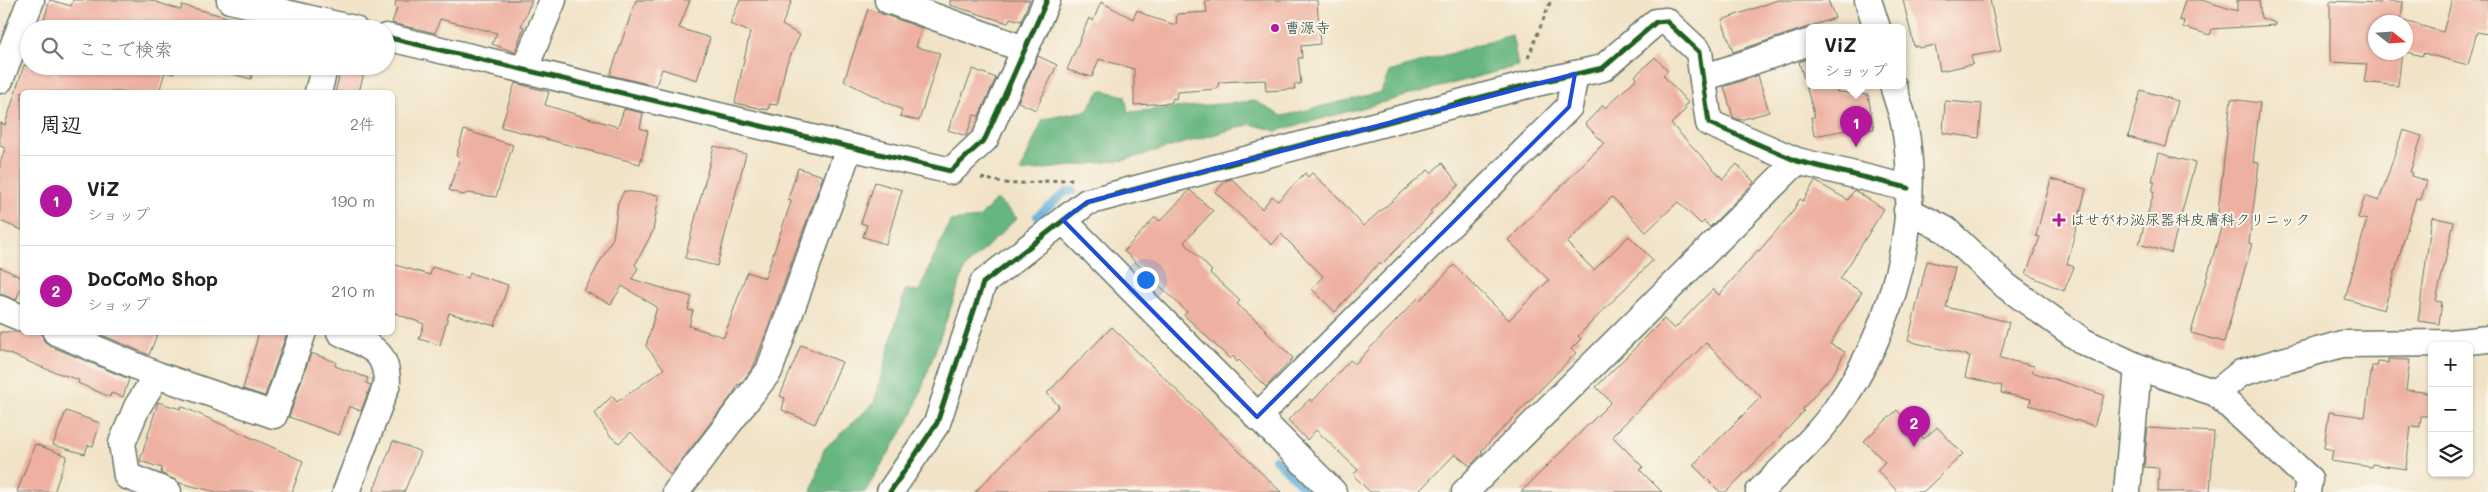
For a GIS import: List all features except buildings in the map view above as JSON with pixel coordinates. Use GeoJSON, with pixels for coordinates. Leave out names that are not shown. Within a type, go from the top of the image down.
{"type":"FeatureCollection","features":[{"type":"Feature","properties":{"kind":"street"},"geometry":{"type":"LineString","coordinates":[[23,20],[31,0]]}},
{"type":"Feature","properties":{"kind":"street"},"geometry":{"type":"LineString","coordinates":[[230,0],[313,20]]}},
{"type":"Feature","properties":{"kind":"street"},"geometry":{"type":"LineString","coordinates":[[524,70],[553,0]]}},
{"type":"Feature","properties":{"kind":"street"},"geometry":{"type":"LineString","coordinates":[[888,0],[926,6],[1024,49]]}},
{"type":"Feature","properties":{"kind":"street"},"geometry":{"type":"LineString","coordinates":[[395,39],[951,172],[985,139],[1047,0]]}},
{"type":"Feature","properties":{"kind":"street"},"geometry":{"type":"LineString","coordinates":[[1868,0],[1875,24]]}},
{"type":"Feature","properties":{"kind":"street"},"geometry":{"type":"LineString","coordinates":[[890,492],[937,423],[983,284],[1087,202],[1527,85],[1603,68],[1656,22],[1666,21],[1699,52],[1710,123],[1797,161],[1907,199],[1946,230],[2006,286],[2084,342],[2138,367],[2216,393],[2308,479],[2307,492]]}},
{"type":"Feature","properties":{"kind":"street"},"geometry":{"type":"LineString","coordinates":[[0,80],[20,28]]}},
{"type":"Feature","properties":{"kind":"street"},"geometry":{"type":"LineString","coordinates":[[1703,78],[1806,43]]}},
{"type":"Feature","properties":{"kind":"street"},"geometry":{"type":"LineString","coordinates":[[1257,417],[1569,107],[1575,74]]}},
{"type":"Feature","properties":{"kind":"street"},"geometry":{"type":"LineString","coordinates":[[319,90],[323,75]]}},
{"type":"Feature","properties":{"kind":"street"},"geometry":{"type":"LineString","coordinates":[[1759,492],[1817,434],[1835,411],[1866,360],[1891,302],[1899,274],[1907,199],[1908,156],[1904,122],[1894,89]]}},
{"type":"Feature","properties":{"kind":"street"},"geometry":{"type":"LineString","coordinates":[[676,492],[769,371],[849,148]]}},
{"type":"Feature","properties":{"kind":"street"},"geometry":{"type":"LineString","coordinates":[[1465,492],[1797,161]]}},
{"type":"Feature","properties":{"kind":"street"},"geometry":{"type":"LineString","coordinates":[[1063,220],[1332,492]]}},
{"type":"Feature","properties":{"kind":"street"},"geometry":{"type":"LineString","coordinates":[[0,309],[20,317]]}},
{"type":"Feature","properties":{"kind":"street"},"geometry":{"type":"LineString","coordinates":[[63,335],[157,375],[274,415],[302,335]]}},
{"type":"Feature","properties":{"kind":"street"},"geometry":{"type":"LineString","coordinates":[[346,335],[378,352],[387,367],[387,384],[346,492]]}},
{"type":"Feature","properties":{"kind":"street"},"geometry":{"type":"LineString","coordinates":[[2216,393],[2241,374],[2342,344],[2450,343],[2488,339]]}},
{"type":"Feature","properties":{"kind":"street"},"geometry":{"type":"LineString","coordinates":[[2127,492],[2138,367]]}},
{"type":"Feature","properties":{"kind":"street"},"geometry":{"type":"LineString","coordinates":[[157,375],[137,407],[122,443],[127,476],[168,492]]}},
{"type":"Feature","properties":{"kind":"path"},"geometry":{"type":"LineString","coordinates":[[1530,54],[1551,0]]}},
{"type":"Feature","properties":{"kind":"path"},"geometry":{"type":"LineString","coordinates":[[951,172],[1011,184],[1079,178]]}},
{"type":"Feature","properties":{"kind":"highlighted area"},"geometry":{"type":"Polygon","coordinates":[[[1575,74],[1569,107],[1257,417],[1063,220],[1087,202],[1575,74]]]}},
{"type":"Feature","properties":{"kind":"green space"},"geometry":{"type":"Polygon","coordinates":[[[1512,35],[1518,66],[1276,131],[1251,124],[1125,160],[1020,172],[1043,119],[1086,111],[1101,90],[1125,96],[1128,112],[1255,101],[1282,116],[1381,92],[1389,72],[1512,35]]]}},
{"type":"Feature","properties":{"kind":"green space"},"geometry":{"type":"Polygon","coordinates":[[[997,199],[1017,218],[965,268],[912,415],[865,492],[811,492],[824,449],[874,403],[905,290],[919,291],[950,221],[979,218],[997,199]]]}},
{"type":"Feature","properties":{"kind":"waterway"},"geometry":{"type":"LineString","coordinates":[[1037,216],[1066,192],[1073,191]]}},
{"type":"Feature","properties":{"kind":"waterway"},"geometry":{"type":"LineString","coordinates":[[1275,459],[1308,492]]}},
{"type":"Feature","properties":{"kind":"cycle path"},"geometry":{"type":"LineString","coordinates":[[395,39],[951,171],[985,139],[1047,0]]}},
{"type":"Feature","properties":{"kind":"cycle path"},"geometry":{"type":"LineString","coordinates":[[890,492],[937,423],[983,283],[1087,202],[1527,85],[1603,68],[1656,22],[1666,21],[1699,52],[1709,123],[1797,161],[1908,188]]}},
{"type":"Feature","properties":{"kind":"place","name":"曹源寺"},"geometry":{"type":"Point","coordinates":[1275,28]}},
{"type":"Feature","properties":{"kind":"place","name":"ViZ"},"geometry":{"type":"Point","coordinates":[1856,147]}},
{"type":"Feature","properties":{"kind":"place","name":"はせがわ泌尿器科皮膚科クリニック"},"geometry":{"type":"Point","coordinates":[2059,220]}},
{"type":"Feature","properties":{"kind":"place","name":"DoCoMo Shop"},"geometry":{"type":"Point","coordinates":[1914,447]}}]}
